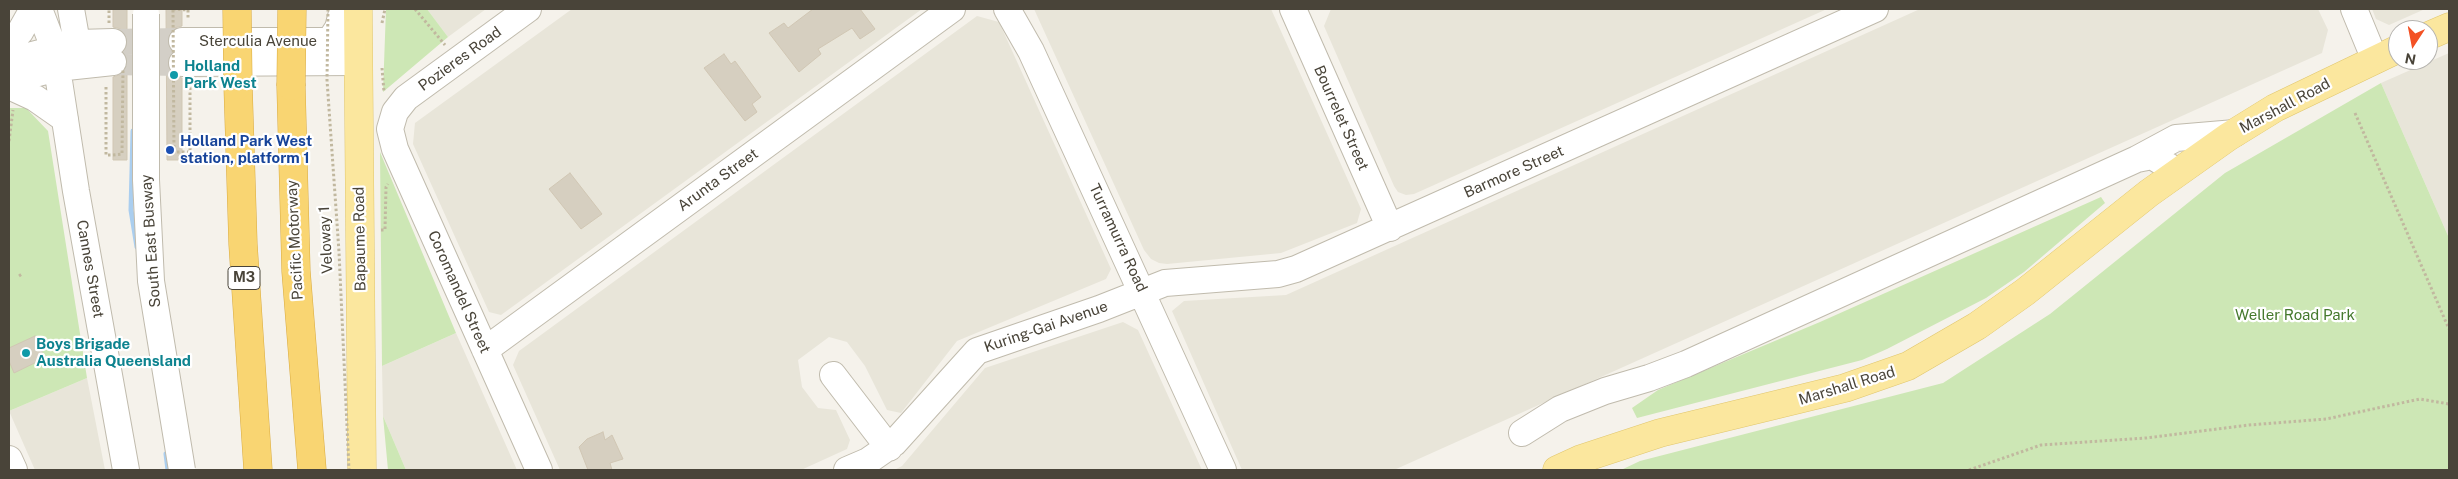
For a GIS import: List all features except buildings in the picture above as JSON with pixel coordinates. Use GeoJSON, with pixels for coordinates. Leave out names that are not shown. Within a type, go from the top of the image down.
{"type":"FeatureCollection","features":[{"type":"Feature","properties":{"kind":"highway","name":"M3"},"geometry":{"type":"LineString","coordinates":[[237,9],[245,289],[258,470]]}},
{"type":"Feature","properties":{"kind":"highway","name":"Pacific Motorway"},"geometry":{"type":"LineString","coordinates":[[292,9],[291,86],[296,271],[312,470]]}},
{"type":"Feature","properties":{"kind":"main road","name":"Bapaume Road"},"geometry":{"type":"LineString","coordinates":[[358,9],[362,470]]}},
{"type":"Feature","properties":{"kind":"main road","name":"Marshall Road"},"geometry":{"type":"LineString","coordinates":[[1557,470],[1588,457],[1660,433],[1845,388],[1908,366],[1977,326],[2018,298],[2150,193],[2235,133],[2275,108],[2387,55]]}},
{"type":"Feature","properties":{"kind":"street"},"geometry":{"type":"LineString","coordinates":[[9,44],[20,32],[32,9]]}},
{"type":"Feature","properties":{"kind":"street"},"geometry":{"type":"LineString","coordinates":[[39,9],[67,56]]}},
{"type":"Feature","properties":{"kind":"street"},"geometry":{"type":"LineString","coordinates":[[67,56],[71,9]]}},
{"type":"Feature","properties":{"kind":"street","name":"South East Busway"},"geometry":{"type":"LineString","coordinates":[[146,9],[146,180],[151,281],[182,470]]}},
{"type":"Feature","properties":{"kind":"street"},"geometry":{"type":"LineString","coordinates":[[329,42],[338,28],[343,9]]}},
{"type":"Feature","properties":{"kind":"street","name":"Pozieres Road"},"geometry":{"type":"LineString","coordinates":[[395,112],[406,98],[528,9]]}},
{"type":"Feature","properties":{"kind":"street","name":"Arunta Street"},"geometry":{"type":"LineString","coordinates":[[485,350],[952,9]]}},
{"type":"Feature","properties":{"kind":"street","name":"Turramurra Road"},"geometry":{"type":"LineString","coordinates":[[1007,9],[1031,51],[1223,470]]}},
{"type":"Feature","properties":{"kind":"street","name":"Bourrelet Street"},"geometry":{"type":"LineString","coordinates":[[1293,9],[1390,228]]}},
{"type":"Feature","properties":{"kind":"street","name":"Barmore Street"},"geometry":{"type":"LineString","coordinates":[[1142,292],[1173,282],[1286,272],[1390,228],[1875,9]]}},
{"type":"Feature","properties":{"kind":"street"},"geometry":{"type":"LineString","coordinates":[[2354,9],[2387,55]]}},
{"type":"Feature","properties":{"kind":"street","name":"Sterculia Avenue"},"geometry":{"type":"LineString","coordinates":[[184,43],[329,42],[336,44],[358,61]]}},
{"type":"Feature","properties":{"kind":"street","name":"Sterculia Avenue"},"geometry":{"type":"LineString","coordinates":[[184,43],[358,61]]}},
{"type":"Feature","properties":{"kind":"street"},"geometry":{"type":"LineString","coordinates":[[9,61],[67,56],[114,49]]}},
{"type":"Feature","properties":{"kind":"street"},"geometry":{"type":"LineString","coordinates":[[11,89],[67,56]]}},
{"type":"Feature","properties":{"kind":"street","name":"Cannes Street"},"geometry":{"type":"LineString","coordinates":[[67,56],[65,118],[126,470]]}},
{"type":"Feature","properties":{"kind":"street"},"geometry":{"type":"LineString","coordinates":[[11,89],[35,98],[65,118]]}},
{"type":"Feature","properties":{"kind":"street","name":"Coromandel Street"},"geometry":{"type":"LineString","coordinates":[[395,112],[391,124],[391,134],[401,163],[539,470]]}},
{"type":"Feature","properties":{"kind":"street"},"geometry":{"type":"LineString","coordinates":[[1522,433],[1560,410],[1605,391],[1649,378],[1686,364],[2114,170],[2176,138],[2235,133]]}},
{"type":"Feature","properties":{"kind":"street"},"geometry":{"type":"LineString","coordinates":[[2137,159],[2152,156],[2178,172]]}},
{"type":"Feature","properties":{"kind":"street"},"geometry":{"type":"LineString","coordinates":[[2114,170],[2129,171],[2142,176],[2147,183],[2150,193]]}},
{"type":"Feature","properties":{"kind":"street","name":"Kuring-Gai Avenue"},"geometry":{"type":"LineString","coordinates":[[847,470],[888,448],[908,429],[963,364],[977,351],[1142,292]]}},
{"type":"Feature","properties":{"kind":"street"},"geometry":{"type":"LineString","coordinates":[[833,375],[888,448]]}},
{"type":"Feature","properties":{"kind":"street"},"geometry":{"type":"LineString","coordinates":[[9,458],[14,470]]}},
{"type":"Feature","properties":{"kind":"path"},"geometry":{"type":"LineString","coordinates":[[106,87],[106,155],[122,154],[109,9]]}},
{"type":"Feature","properties":{"kind":"path"},"geometry":{"type":"LineString","coordinates":[[184,43],[188,9],[173,9],[174,152],[190,152],[190,88]]}},
{"type":"Feature","properties":{"kind":"path","name":"Veloway 1"},"geometry":{"type":"LineString","coordinates":[[328,9],[327,80],[339,252],[349,470]]}},
{"type":"Feature","properties":{"kind":"path"},"geometry":{"type":"LineString","coordinates":[[415,9],[445,45]]}},
{"type":"Feature","properties":{"kind":"path"},"geometry":{"type":"LineString","coordinates":[[9,141],[11,89]]}},
{"type":"Feature","properties":{"kind":"path"},"geometry":{"type":"LineString","coordinates":[[2355,113],[2449,329]]}},
{"type":"Feature","properties":{"kind":"path"},"geometry":{"type":"LineString","coordinates":[[378,230],[385,230],[386,187],[401,163]]}},
{"type":"Feature","properties":{"kind":"path"},"geometry":{"type":"LineString","coordinates":[[1969,470],[2041,446],[2146,438],[2250,425],[2326,419],[2420,399],[2449,404]]}},
{"type":"Feature","properties":{"kind":"shaded area"},"geometry":{"type":"Polygon","coordinates":[[[427,9],[486,9],[448,37],[427,9]]]}},
{"type":"Feature","properties":{"kind":"shaded area"},"geometry":{"type":"Polygon","coordinates":[[[572,9],[922,9],[501,315],[489,312],[413,144],[415,123],[572,9]]]}},
{"type":"Feature","properties":{"kind":"shaded area"},"geometry":{"type":"Polygon","coordinates":[[[1034,9],[1271,9],[1361,209],[1357,223],[1281,253],[1167,264],[1151,259],[1144,250],[1034,9]]]}},
{"type":"Feature","properties":{"kind":"shaded area"},"geometry":{"type":"Polygon","coordinates":[[[1331,9],[1827,9],[1414,194],[1406,195],[1398,192],[1394,186],[1324,26],[1331,9]]]}},
{"type":"Feature","properties":{"kind":"shaded area"},"geometry":{"type":"Polygon","coordinates":[[[1920,9],[2318,9],[2328,30],[2322,53],[1394,470],[1242,470],[1172,311],[1184,301],[1286,295],[1920,9]]]}},
{"type":"Feature","properties":{"kind":"shaded area"},"geometry":{"type":"Polygon","coordinates":[[[2372,9],[2425,9],[2400,20],[2388,20],[2388,25],[2376,19],[2372,9]]]}},
{"type":"Feature","properties":{"kind":"shaded area"},"geometry":{"type":"Polygon","coordinates":[[[977,16],[999,22],[1111,269],[1106,279],[957,341],[901,413],[887,410],[865,366],[847,342],[829,337],[798,360],[802,387],[818,408],[836,410],[850,440],[847,449],[801,470],[560,470],[513,365],[519,351],[977,16]]]}},
{"type":"Feature","properties":{"kind":"shaded area"},"geometry":{"type":"Polygon","coordinates":[[[2449,53],[2449,238],[2381,83],[2410,70],[2438,70],[2438,58],[2449,53]]]}},
{"type":"Feature","properties":{"kind":"shaded area"},"geometry":{"type":"Polygon","coordinates":[[[1123,322],[1138,330],[1202,470],[894,470],[902,466],[985,368],[1123,322]]]}},
{"type":"Feature","properties":{"kind":"shaded area"},"geometry":{"type":"Polygon","coordinates":[[[456,333],[517,470],[406,470],[383,416],[382,366],[456,333]]]}},
{"type":"Feature","properties":{"kind":"shaded area"},"geometry":{"type":"Polygon","coordinates":[[[87,378],[105,470],[35,470],[9,411],[87,378]]]}},
{"type":"Feature","properties":{"kind":"green space"},"geometry":{"type":"Polygon","coordinates":[[[386,9],[427,9],[448,37],[383,92],[386,9]]]}},
{"type":"Feature","properties":{"kind":"green space","name":"Weller Road Park"},"geometry":{"type":"Polygon","coordinates":[[[2381,83],[2449,238],[2449,470],[1621,470],[1640,461],[1943,383],[2050,314],[2225,173],[2381,83]]]}},
{"type":"Feature","properties":{"kind":"green space"},"geometry":{"type":"Polygon","coordinates":[[[9,108],[26,108],[48,131],[87,378],[9,411],[9,108]]]}},
{"type":"Feature","properties":{"kind":"green space"},"geometry":{"type":"Polygon","coordinates":[[[380,152],[456,333],[382,366],[380,152]]]}},
{"type":"Feature","properties":{"kind":"green space"},"geometry":{"type":"Polygon","coordinates":[[[2101,197],[2105,203],[2024,272],[1986,298],[1887,349],[1862,360],[1637,418],[1632,408],[1658,390],[1820,322],[2101,197]]]}},
{"type":"Feature","properties":{"kind":"green space"},"geometry":{"type":"Polygon","coordinates":[[[383,416],[406,470],[388,470],[383,416]]]}},
{"type":"Feature","properties":{"kind":"waterway"},"geometry":{"type":"LineString","coordinates":[[133,131],[131,210],[137,247]]}},
{"type":"Feature","properties":{"kind":"waterway"},"geometry":{"type":"LineString","coordinates":[[166,454],[168,470]]}},
{"type":"Feature","properties":{"kind":"tunnel"},"geometry":{"type":"LineString","coordinates":[[113,42],[182,41]]}},
{"type":"Feature","properties":{"kind":"tunnel"},"geometry":{"type":"LineString","coordinates":[[113,62],[182,63]]}},
{"type":"Feature","properties":{"kind":"place","name":"Holland Park West"},"geometry":{"type":"Point","coordinates":[174,75]}},
{"type":"Feature","properties":{"kind":"place","name":"Holland Park West station, platform 1"},"geometry":{"type":"Point","coordinates":[170,150]}},
{"type":"Feature","properties":{"kind":"place","name":"Boys Brigade Australia Queensland"},"geometry":{"type":"Point","coordinates":[26,353]}}]}
